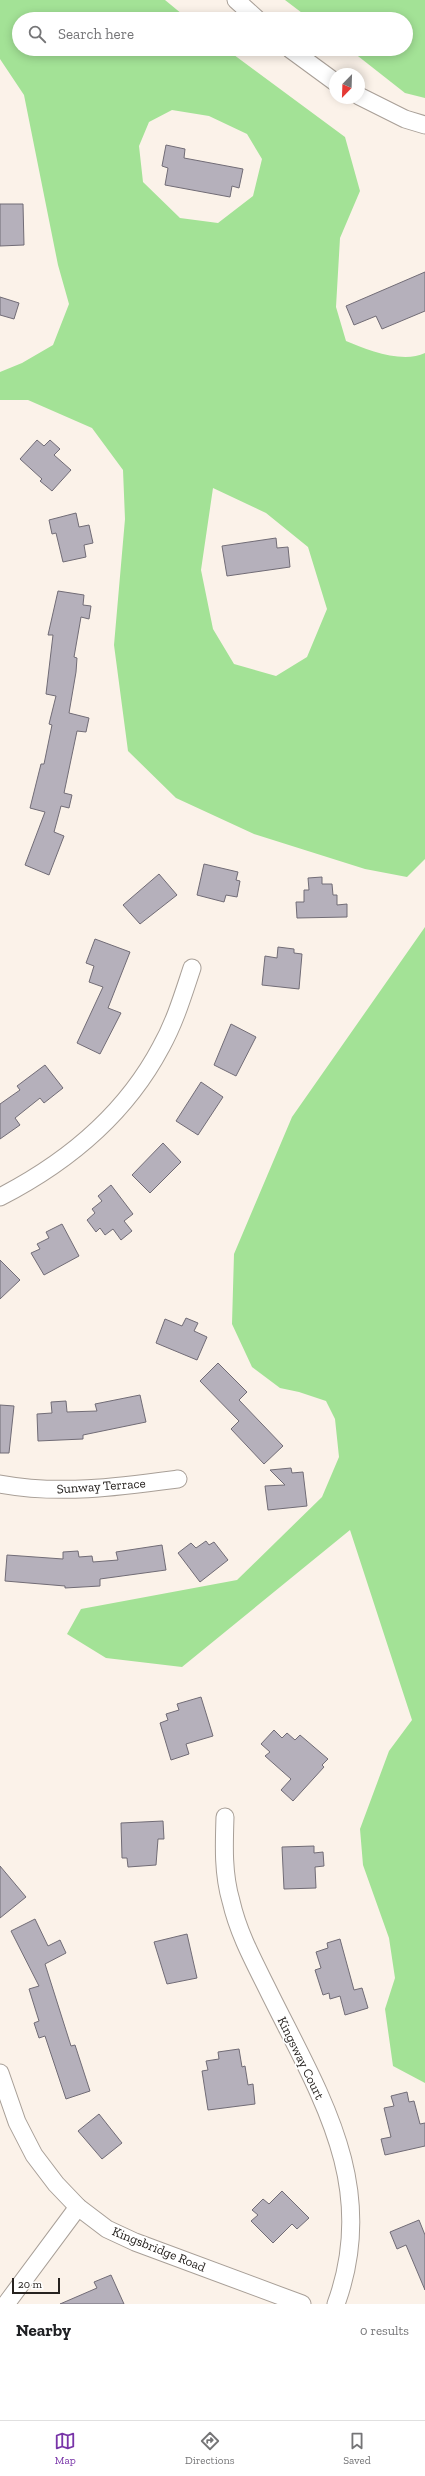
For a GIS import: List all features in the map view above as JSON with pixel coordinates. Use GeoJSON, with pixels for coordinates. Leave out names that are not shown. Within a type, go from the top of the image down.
{"type":"FeatureCollection","features":[{"type":"Feature","properties":{"kind":"street"},"geometry":{"type":"LineString","coordinates":[[236,0],[249,12]]}},
{"type":"Feature","properties":{"kind":"street"},"geometry":{"type":"LineString","coordinates":[[300,56],[329,78]]}},
{"type":"Feature","properties":{"kind":"street"},"geometry":{"type":"LineString","coordinates":[[365,99],[405,119],[425,125]]}},
{"type":"Feature","properties":{"kind":"street"},"geometry":{"type":"LineString","coordinates":[[0,1197],[35,1179],[66,1158],[93,1136],[116,1112],[140,1082],[162,1047],[180,1006],[192,968]]}},
{"type":"Feature","properties":{"kind":"street","name":"Sunway Terrace"},"geometry":{"type":"LineString","coordinates":[[0,1484],[20,1488],[72,1490],[120,1487],[178,1479]]}},
{"type":"Feature","properties":{"kind":"street","name":"Kingsway Court"},"geometry":{"type":"LineString","coordinates":[[224,1817],[225,1873],[239,1927],[330,2117],[344,2157],[350,2194],[351,2228],[344,2282],[336,2304]]}},
{"type":"Feature","properties":{"kind":"street","name":"Kingsbridge Road"},"geometry":{"type":"LineString","coordinates":[[0,2073],[17,2122],[34,2155],[56,2184],[78,2208],[107,2229],[136,2242],[302,2304]]}},
{"type":"Feature","properties":{"kind":"street"},"geometry":{"type":"LineString","coordinates":[[6,2304],[78,2208]]}},
{"type":"Feature","properties":{"kind":"green space"},"geometry":{"type":"Polygon","coordinates":[[[0,0],[165,0],[180,12],[12,12],[12,56],[235,56],[345,137],[360,191],[340,238],[336,307],[346,341],[374,352],[396,356],[416,356],[425,353],[425,859],[407,877],[365,869],[254,834],[176,798],[128,751],[114,645],[125,519],[123,470],[92,428],[28,400],[0,400],[0,372],[22,363],[53,345],[69,304],[58,265],[24,95],[0,59],[0,0]],[[172,110],[149,122],[139,146],[143,182],[180,218],[218,223],[253,196],[262,159],[247,134],[209,116],[172,110]],[[213,488],[201,570],[213,629],[234,664],[276,676],[307,657],[327,609],[308,547],[266,513],[213,488]]]}},
{"type":"Feature","properties":{"kind":"green space"},"geometry":{"type":"Polygon","coordinates":[[[285,0],[425,0],[425,98],[405,93],[358,56],[413,56],[413,12],[301,12],[285,0]]]}},
{"type":"Feature","properties":{"kind":"green space"},"geometry":{"type":"Polygon","coordinates":[[[425,927],[425,2083],[393,2066],[385,2009],[395,1978],[389,1938],[363,1865],[360,1829],[389,1751],[412,1720],[350,1530],[182,1667],[106,1658],[67,1634],[81,1609],[237,1580],[322,1497],[339,1457],[335,1419],[326,1401],[299,1392],[280,1388],[252,1367],[232,1324],[234,1254],[292,1117],[425,927]]]}},
{"type":"Feature","properties":{"kind":"building"},"geometry":{"type":"Polygon","coordinates":[[[166,145],[185,149],[184,158],[243,169],[239,188],[232,186],[230,197],[165,185],[168,168],[162,166],[166,145]]]}},
{"type":"Feature","properties":{"kind":"building"},"geometry":{"type":"Polygon","coordinates":[[[0,204],[23,204],[24,245],[0,246],[0,204]]]}},
{"type":"Feature","properties":{"kind":"building"},"geometry":{"type":"Polygon","coordinates":[[[425,272],[425,311],[382,329],[376,316],[354,325],[346,306],[425,272]]]}},
{"type":"Feature","properties":{"kind":"building"},"geometry":{"type":"Polygon","coordinates":[[[0,297],[19,303],[14,319],[0,315],[0,297]]]}},
{"type":"Feature","properties":{"kind":"building"},"geometry":{"type":"Polygon","coordinates":[[[37,440],[44,446],[50,440],[60,449],[54,455],[71,470],[52,491],[40,481],[42,479],[20,459],[37,440]]]}},
{"type":"Feature","properties":{"kind":"building"},"geometry":{"type":"Polygon","coordinates":[[[76,513],[79,527],[89,525],[93,543],[84,545],[86,557],[63,562],[56,533],[52,534],[49,520],[76,513]]]}},
{"type":"Feature","properties":{"kind":"building"},"geometry":{"type":"Polygon","coordinates":[[[276,538],[277,548],[288,547],[290,567],[227,576],[222,546],[276,538]]]}},
{"type":"Feature","properties":{"kind":"building"},"geometry":{"type":"Polygon","coordinates":[[[58,591],[84,595],[83,605],[91,606],[89,619],[81,617],[74,657],[77,658],[76,672],[69,713],[89,718],[86,732],[77,731],[64,793],[72,795],[69,808],[61,806],[54,832],[64,836],[49,875],[25,865],[45,812],[30,808],[41,764],[44,764],[52,725],[49,724],[56,696],[46,694],[53,635],[48,635],[58,591]]]}},
{"type":"Feature","properties":{"kind":"building"},"geometry":{"type":"Polygon","coordinates":[[[204,864],[238,872],[236,880],[240,881],[237,897],[226,895],[224,902],[197,895],[204,864]]]}},
{"type":"Feature","properties":{"kind":"building"},"geometry":{"type":"Polygon","coordinates":[[[159,874],[177,895],[140,924],[123,905],[159,874]]]}},
{"type":"Feature","properties":{"kind":"building"},"geometry":{"type":"Polygon","coordinates":[[[322,877],[322,884],[332,884],[333,895],[337,895],[337,905],[347,904],[347,917],[297,918],[296,902],[304,902],[304,890],[309,890],[308,878],[322,877]]]}},
{"type":"Feature","properties":{"kind":"building"},"geometry":{"type":"Polygon","coordinates":[[[95,939],[130,952],[108,1008],[121,1013],[100,1054],[77,1043],[103,987],[89,982],[94,966],[86,963],[95,939]]]}},
{"type":"Feature","properties":{"kind":"building"},"geometry":{"type":"Polygon","coordinates":[[[278,947],[294,949],[294,953],[302,954],[299,989],[262,985],[265,956],[277,958],[278,947]]]}},
{"type":"Feature","properties":{"kind":"building"},"geometry":{"type":"Polygon","coordinates":[[[231,1024],[256,1037],[236,1076],[214,1065],[231,1024]]]}},
{"type":"Feature","properties":{"kind":"building"},"geometry":{"type":"Polygon","coordinates":[[[45,1065],[63,1088],[44,1103],[40,1098],[15,1118],[20,1125],[0,1139],[0,1104],[20,1090],[17,1086],[45,1065]]]}},
{"type":"Feature","properties":{"kind":"building"},"geometry":{"type":"Polygon","coordinates":[[[201,1082],[223,1097],[198,1135],[176,1121],[201,1082]]]}},
{"type":"Feature","properties":{"kind":"building"},"geometry":{"type":"Polygon","coordinates":[[[163,1143],[181,1162],[150,1193],[132,1175],[163,1143]]]}},
{"type":"Feature","properties":{"kind":"building"},"geometry":{"type":"Polygon","coordinates":[[[111,1185],[133,1214],[124,1221],[132,1231],[121,1240],[113,1229],[105,1235],[100,1228],[96,1232],[87,1220],[95,1213],[92,1209],[102,1201],[98,1196],[111,1185]]]}},
{"type":"Feature","properties":{"kind":"building"},"geometry":{"type":"Polygon","coordinates":[[[62,1224],[79,1256],[44,1275],[31,1253],[40,1249],[37,1244],[49,1238],[46,1232],[62,1224]]]}},
{"type":"Feature","properties":{"kind":"building"},"geometry":{"type":"Polygon","coordinates":[[[0,1260],[20,1280],[0,1299],[0,1260]]]}},
{"type":"Feature","properties":{"kind":"building"},"geometry":{"type":"Polygon","coordinates":[[[186,1318],[198,1323],[194,1331],[207,1337],[197,1360],[156,1343],[165,1319],[182,1326],[186,1318]]]}},
{"type":"Feature","properties":{"kind":"building"},"geometry":{"type":"Polygon","coordinates":[[[218,1363],[247,1392],[239,1400],[283,1446],[264,1464],[231,1429],[239,1421],[200,1381],[218,1363]]]}},
{"type":"Feature","properties":{"kind":"building"},"geometry":{"type":"Polygon","coordinates":[[[140,1395],[146,1422],[83,1435],[83,1439],[38,1441],[37,1414],[52,1413],[51,1402],[66,1401],[67,1412],[97,1411],[95,1404],[140,1395]]]}},
{"type":"Feature","properties":{"kind":"building"},"geometry":{"type":"Polygon","coordinates":[[[0,1405],[14,1406],[9,1453],[0,1453],[0,1405]]]}},
{"type":"Feature","properties":{"kind":"building"},"geometry":{"type":"Polygon","coordinates":[[[291,1468],[292,1473],[303,1472],[307,1506],[268,1510],[265,1486],[285,1485],[270,1470],[291,1468]]]}},
{"type":"Feature","properties":{"kind":"building"},"geometry":{"type":"Polygon","coordinates":[[[206,1541],[209,1545],[214,1542],[228,1560],[200,1582],[178,1553],[191,1543],[196,1548],[206,1541]]]}},
{"type":"Feature","properties":{"kind":"building"},"geometry":{"type":"Polygon","coordinates":[[[162,1545],[166,1570],[100,1579],[100,1586],[65,1588],[65,1586],[5,1581],[7,1555],[63,1559],[63,1552],[78,1551],[79,1557],[92,1556],[93,1562],[118,1560],[116,1552],[162,1545]]]}},
{"type":"Feature","properties":{"kind":"building"},"geometry":{"type":"Polygon","coordinates":[[[201,1697],[213,1736],[186,1744],[189,1754],[171,1760],[160,1723],[168,1720],[166,1714],[179,1710],[177,1704],[201,1697]]]}},
{"type":"Feature","properties":{"kind":"building"},"geometry":{"type":"Polygon","coordinates":[[[274,1730],[282,1738],[287,1733],[295,1740],[300,1735],[328,1759],[322,1765],[324,1767],[293,1801],[281,1790],[291,1779],[265,1756],[270,1752],[261,1744],[274,1730]]]}},
{"type":"Feature","properties":{"kind":"building"},"geometry":{"type":"Polygon","coordinates":[[[163,1821],[164,1839],[158,1839],[156,1865],[128,1867],[127,1858],[122,1858],[121,1823],[163,1821]]]}},
{"type":"Feature","properties":{"kind":"building"},"geometry":{"type":"Polygon","coordinates":[[[314,1846],[314,1853],[323,1852],[324,1866],[315,1867],[316,1888],[284,1889],[282,1847],[314,1846]]]}},
{"type":"Feature","properties":{"kind":"building"},"geometry":{"type":"Polygon","coordinates":[[[0,1866],[26,1897],[0,1918],[0,1866]]]}},
{"type":"Feature","properties":{"kind":"building"},"geometry":{"type":"Polygon","coordinates":[[[35,1919],[48,1946],[60,1940],[66,1953],[45,1964],[71,2046],[75,2045],[90,2091],[66,2099],[45,2036],[39,2038],[34,2023],[39,2021],[29,1989],[39,1986],[11,1931],[35,1919]]]}},
{"type":"Feature","properties":{"kind":"building"},"geometry":{"type":"Polygon","coordinates":[[[187,1934],[197,1978],[167,1984],[154,1942],[187,1934]]]}},
{"type":"Feature","properties":{"kind":"building"},"geometry":{"type":"Polygon","coordinates":[[[340,1939],[354,1990],[362,1988],[368,2008],[345,2015],[340,1996],[330,1999],[329,1993],[323,1995],[315,1970],[321,1968],[316,1952],[328,1948],[327,1943],[340,1939]]]}},
{"type":"Feature","properties":{"kind":"building"},"geometry":{"type":"Polygon","coordinates":[[[239,2049],[242,2067],[245,2066],[248,2085],[253,2084],[255,2104],[208,2110],[202,2071],[208,2070],[206,2061],[219,2059],[218,2052],[239,2049]]]}},
{"type":"Feature","properties":{"kind":"building"},"geometry":{"type":"Polygon","coordinates":[[[407,2092],[409,2102],[414,2101],[420,2124],[425,2123],[425,2146],[385,2155],[381,2139],[391,2137],[384,2108],[394,2106],[391,2096],[407,2092]]]}},
{"type":"Feature","properties":{"kind":"building"},"geometry":{"type":"Polygon","coordinates":[[[99,2114],[122,2143],[102,2159],[78,2131],[99,2114]]]}},
{"type":"Feature","properties":{"kind":"building"},"geometry":{"type":"Polygon","coordinates":[[[282,2191],[309,2218],[297,2229],[292,2224],[273,2243],[251,2221],[258,2215],[252,2210],[263,2199],[269,2204],[282,2191]]]}},
{"type":"Feature","properties":{"kind":"building"},"geometry":{"type":"Polygon","coordinates":[[[419,2220],[425,2235],[425,2290],[406,2245],[397,2249],[390,2232],[419,2220]]]}},
{"type":"Feature","properties":{"kind":"building"},"geometry":{"type":"Polygon","coordinates":[[[111,2275],[124,2304],[60,2304],[97,2288],[94,2282],[111,2275]]]}}]}
